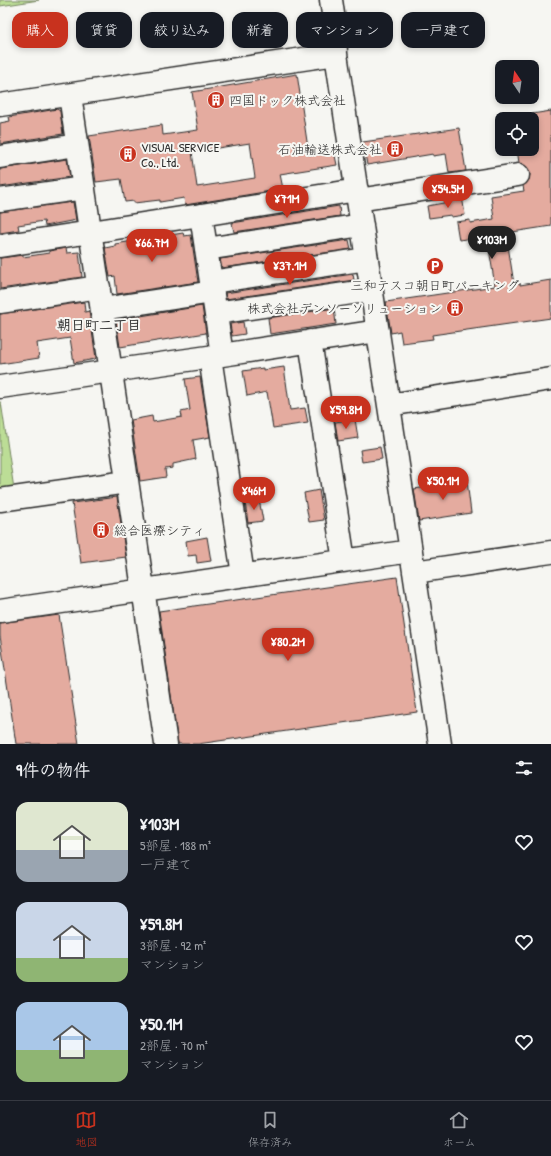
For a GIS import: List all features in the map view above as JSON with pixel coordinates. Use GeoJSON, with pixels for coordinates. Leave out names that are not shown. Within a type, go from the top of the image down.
{"type":"FeatureCollection","features":[{"type":"Feature","properties":{"kind":"street"},"geometry":{"type":"LineString","coordinates":[[331,0],[335,28],[336,54],[440,744]]}},
{"type":"Feature","properties":{"kind":"street"},"geometry":{"type":"LineString","coordinates":[[0,105],[336,54]]}},
{"type":"Feature","properties":{"kind":"street"},"geometry":{"type":"LineString","coordinates":[[70,94],[166,744]]}},
{"type":"Feature","properties":{"kind":"street"},"geometry":{"type":"LineString","coordinates":[[0,157],[77,145]]}},
{"type":"Feature","properties":{"kind":"street"},"geometry":{"type":"LineString","coordinates":[[0,246],[202,216],[518,175]]}},
{"type":"Feature","properties":{"kind":"street"},"geometry":{"type":"LineString","coordinates":[[0,200],[84,188]]}},
{"type":"Feature","properties":{"kind":"street"},"geometry":{"type":"LineString","coordinates":[[202,216],[216,313],[216,356],[242,575]]}},
{"type":"Feature","properties":{"kind":"street"},"geometry":{"type":"LineString","coordinates":[[206,249],[362,224]]}},
{"type":"Feature","properties":{"kind":"street"},"geometry":{"type":"LineString","coordinates":[[102,309],[367,258]]}},
{"type":"Feature","properties":{"kind":"street"},"geometry":{"type":"LineString","coordinates":[[0,302],[99,287]]}},
{"type":"Feature","properties":{"kind":"street"},"geometry":{"type":"LineString","coordinates":[[216,313],[372,290]]}},
{"type":"Feature","properties":{"kind":"street"},"geometry":{"type":"LineString","coordinates":[[0,387],[378,331]]}},
{"type":"Feature","properties":{"kind":"street"},"geometry":{"type":"LineString","coordinates":[[310,341],[344,561]]}},
{"type":"Feature","properties":{"kind":"street"},"geometry":{"type":"LineString","coordinates":[[389,406],[551,379]]}},
{"type":"Feature","properties":{"kind":"street"},"geometry":{"type":"LineString","coordinates":[[0,500],[127,482]]}},
{"type":"Feature","properties":{"kind":"street"},"geometry":{"type":"LineString","coordinates":[[0,610],[410,551]]}},
{"type":"Feature","properties":{"kind":"street"},"geometry":{"type":"LineString","coordinates":[[414,572],[551,552]]}},
{"type":"Feature","properties":{"kind":"green space"},"geometry":{"type":"Polygon","coordinates":[[[0,0],[39,0],[0,6],[0,0]]]}},
{"type":"Feature","properties":{"kind":"green space"},"geometry":{"type":"Polygon","coordinates":[[[0,402],[14,489],[0,491],[0,402]]]}},
{"type":"Feature","properties":{"kind":"building"},"geometry":{"type":"Polygon","coordinates":[[[297,74],[309,155],[334,151],[337,165],[280,174],[283,189],[185,205],[184,198],[160,202],[160,200],[134,203],[134,201],[125,202],[121,179],[96,182],[89,136],[162,125],[163,135],[198,130],[192,92],[297,74]],[[250,143],[192,152],[197,187],[255,178],[250,143]]]}},
{"type":"Feature","properties":{"kind":"building"},"geometry":{"type":"Polygon","coordinates":[[[57,109],[60,111],[63,134],[0,144],[0,123],[10,121],[9,117],[57,109]]]}},
{"type":"Feature","properties":{"kind":"building"},"geometry":{"type":"Polygon","coordinates":[[[551,111],[551,226],[506,233],[514,284],[520,283],[520,285],[551,280],[551,318],[432,335],[433,339],[402,343],[400,331],[391,333],[386,302],[495,286],[487,236],[459,240],[456,222],[470,220],[470,223],[494,219],[491,196],[524,191],[523,186],[529,180],[530,173],[527,167],[519,163],[518,156],[539,156],[539,113],[551,111]]]}},
{"type":"Feature","properties":{"kind":"building"},"geometry":{"type":"Polygon","coordinates":[[[459,128],[466,171],[449,173],[446,154],[433,156],[433,154],[367,165],[363,142],[459,128]]]}},
{"type":"Feature","properties":{"kind":"building"},"geometry":{"type":"Polygon","coordinates":[[[67,159],[70,177],[0,187],[0,169],[67,159]]]}},
{"type":"Feature","properties":{"kind":"building"},"geometry":{"type":"Polygon","coordinates":[[[462,196],[465,215],[429,218],[427,206],[449,202],[448,199],[462,196]]]}},
{"type":"Feature","properties":{"kind":"building"},"geometry":{"type":"Polygon","coordinates":[[[73,202],[76,220],[45,226],[44,221],[18,225],[19,230],[0,233],[0,212],[73,202]]]}},
{"type":"Feature","properties":{"kind":"building"},"geometry":{"type":"Polygon","coordinates":[[[339,206],[340,216],[234,232],[232,223],[339,206]]]}},
{"type":"Feature","properties":{"kind":"building"},"geometry":{"type":"Polygon","coordinates":[[[183,233],[184,236],[191,235],[198,282],[117,294],[115,276],[110,277],[105,248],[115,246],[115,244],[183,233]]]}},
{"type":"Feature","properties":{"kind":"building"},"geometry":{"type":"Polygon","coordinates":[[[349,240],[351,249],[222,268],[220,259],[349,240]]]}},
{"type":"Feature","properties":{"kind":"building"},"geometry":{"type":"Polygon","coordinates":[[[66,248],[67,253],[79,252],[82,277],[0,289],[0,258],[23,255],[23,257],[49,253],[49,251],[66,248]]]}},
{"type":"Feature","properties":{"kind":"building"},"geometry":{"type":"Polygon","coordinates":[[[353,274],[354,280],[226,299],[225,293],[353,274]]]}},
{"type":"Feature","properties":{"kind":"building"},"geometry":{"type":"Polygon","coordinates":[[[84,302],[85,312],[89,311],[95,359],[74,363],[70,338],[37,343],[39,358],[0,364],[0,314],[84,302]]]}},
{"type":"Feature","properties":{"kind":"building"},"geometry":{"type":"Polygon","coordinates":[[[202,306],[206,333],[120,347],[116,320],[202,306]]]}},
{"type":"Feature","properties":{"kind":"building"},"geometry":{"type":"Polygon","coordinates":[[[334,308],[336,324],[270,334],[268,318],[334,308]]]}},
{"type":"Feature","properties":{"kind":"building"},"geometry":{"type":"Polygon","coordinates":[[[243,322],[245,334],[232,336],[230,324],[243,322]]]}},
{"type":"Feature","properties":{"kind":"building"},"geometry":{"type":"Polygon","coordinates":[[[284,367],[290,410],[305,408],[308,423],[273,428],[267,392],[247,396],[243,371],[284,367]]]}},
{"type":"Feature","properties":{"kind":"building"},"geometry":{"type":"Polygon","coordinates":[[[200,377],[210,437],[193,440],[196,459],[173,464],[173,468],[165,469],[166,477],[140,481],[131,420],[152,416],[153,422],[182,417],[181,412],[190,410],[185,379],[200,377]]]}},
{"type":"Feature","properties":{"kind":"building"},"geometry":{"type":"Polygon","coordinates":[[[355,419],[358,438],[338,441],[335,422],[355,419]]]}},
{"type":"Feature","properties":{"kind":"building"},"geometry":{"type":"Polygon","coordinates":[[[380,447],[382,459],[362,462],[360,450],[380,447]]]}},
{"type":"Feature","properties":{"kind":"building"},"geometry":{"type":"Polygon","coordinates":[[[467,481],[471,513],[419,521],[414,489],[467,481]]]}},
{"type":"Feature","properties":{"kind":"building"},"geometry":{"type":"Polygon","coordinates":[[[319,490],[324,520],[309,522],[304,493],[319,490]]]}},
{"type":"Feature","properties":{"kind":"building","name":"総合医療シティ"},"geometry":{"type":"Polygon","coordinates":[[[117,497],[126,557],[81,563],[72,503],[117,497]]]}},
{"type":"Feature","properties":{"kind":"building"},"geometry":{"type":"Polygon","coordinates":[[[259,499],[263,521],[248,523],[245,502],[259,499]]]}},
{"type":"Feature","properties":{"kind":"building"},"geometry":{"type":"Polygon","coordinates":[[[207,537],[211,561],[197,563],[196,555],[188,556],[186,541],[207,537]]]}},
{"type":"Feature","properties":{"kind":"building"},"geometry":{"type":"Polygon","coordinates":[[[397,577],[417,712],[198,744],[178,744],[159,611],[397,577]]]}},
{"type":"Feature","properties":{"kind":"building"},"geometry":{"type":"Polygon","coordinates":[[[59,615],[79,744],[16,744],[0,636],[0,623],[59,615]]]}},
{"type":"Feature","properties":{"kind":"place","name":"四国ドック株式会社"},"geometry":{"type":"Point","coordinates":[216,100]}},
{"type":"Feature","properties":{"kind":"place","name":"石油輸送株式会社"},"geometry":{"type":"Point","coordinates":[395,149]}},
{"type":"Feature","properties":{"kind":"place","name":"VISUAL SERVICE Co., Ltd."},"geometry":{"type":"Point","coordinates":[128,154]}},
{"type":"Feature","properties":{"kind":"place","name":"三和テスコ朝日町パーキング"},"geometry":{"type":"Point","coordinates":[435,266]}},
{"type":"Feature","properties":{"kind":"place","name":"株式会社デンソーソリューション"},"geometry":{"type":"Point","coordinates":[455,308]}},
{"type":"Feature","properties":{"kind":"place","name":"総合医療シティ"},"geometry":{"type":"Point","coordinates":[101,530]}},
{"type":"Feature","properties":{"kind":"district","name":"朝日町二丁目"},"geometry":{"type":"Point","coordinates":[99,324]}}]}
